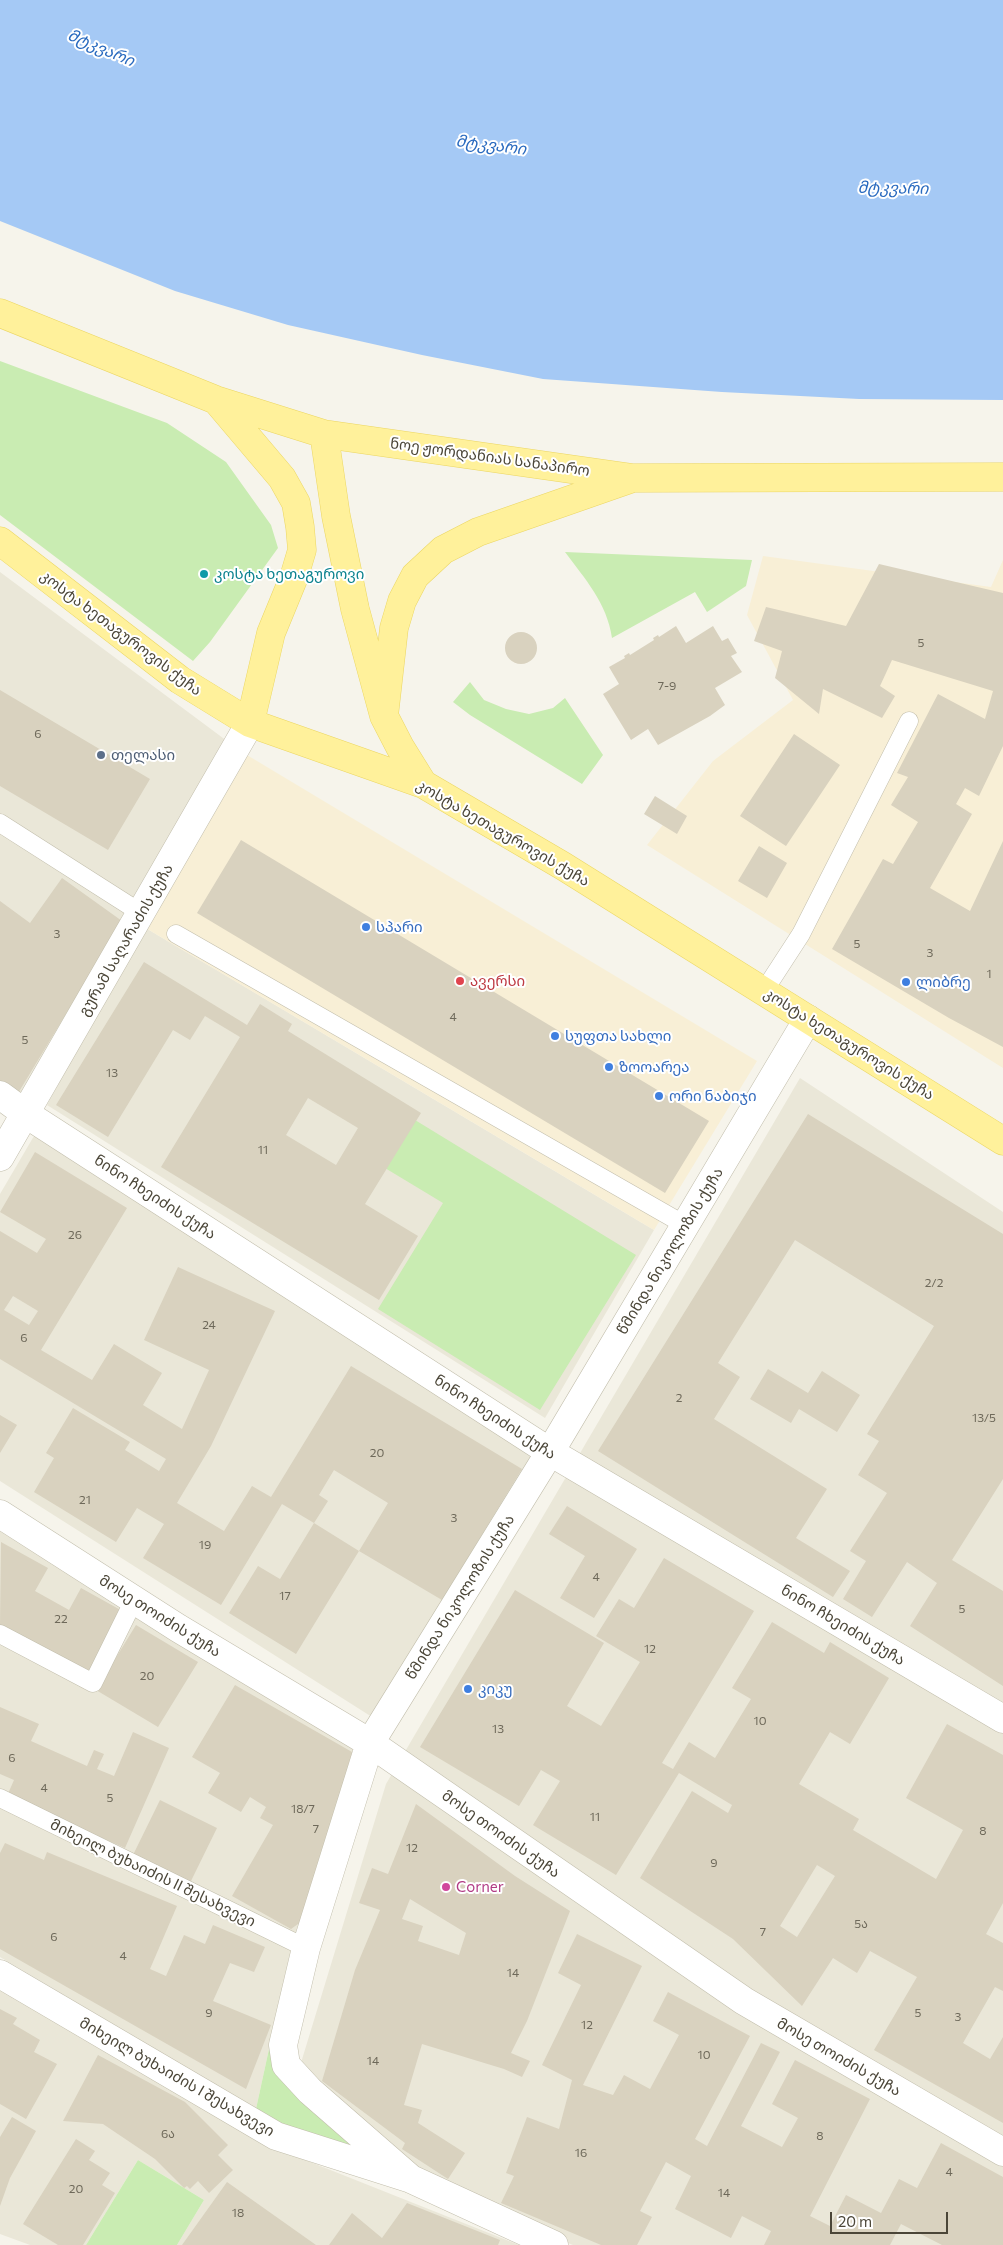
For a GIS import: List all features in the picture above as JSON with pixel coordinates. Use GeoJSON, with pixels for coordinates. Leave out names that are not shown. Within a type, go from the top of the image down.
{"type":"FeatureCollection","features":[{"type":"Feature","properties":{"kind":"main road","name":"ნოე ჟორდანიას სანაპირო"},"geometry":{"type":"LineString","coordinates":[[0,313],[216,400],[324,434],[633,478],[1003,477]]}},
{"type":"Feature","properties":{"kind":"main road"},"geometry":{"type":"LineString","coordinates":[[216,400],[282,478],[296,503],[302,550],[294,577],[270,633],[250,723]]}},
{"type":"Feature","properties":{"kind":"main road"},"geometry":{"type":"LineString","coordinates":[[324,434],[336,516],[354,608],[384,716],[400,747],[423,784]]}},
{"type":"Feature","properties":{"kind":"main road"},"geometry":{"type":"LineString","coordinates":[[384,716],[394,628],[402,601],[415,576],[443,550],[478,532],[633,478]]}},
{"type":"Feature","properties":{"kind":"main road","name":"კოსტა ხეთაგუროვის ქუჩა"},"geometry":{"type":"LineString","coordinates":[[0,541],[180,680],[250,723],[423,784],[568,870],[1003,1141]]}},
{"type":"Feature","properties":{"kind":"street","name":"გურამ საღარაძის ქუჩა"},"geometry":{"type":"LineString","coordinates":[[0,1156],[26,1114],[250,723]]}},
{"type":"Feature","properties":{"kind":"street","name":"წმინდა ნიკოლოზის ქუჩა"},"geometry":{"type":"LineString","coordinates":[[411,2179],[310,2091],[286,2065],[283,2045],[306,1948],[370,1743],[550,1452],[770,1086],[808,1019]]}},
{"type":"Feature","properties":{"kind":"street","name":"ნინო ჩხეიძის ქუჩა"},"geometry":{"type":"LineString","coordinates":[[0,1095],[26,1114],[550,1452],[1003,1719]]}},
{"type":"Feature","properties":{"kind":"street","name":"მოსე თოიძის ქუჩა"},"geometry":{"type":"LineString","coordinates":[[0,1514],[134,1600],[370,1743],[744,2001],[1003,2152]]}},
{"type":"Feature","properties":{"kind":"street","name":"მიხეილ ბუხაიძის I შესახვევი"},"geometry":{"type":"LineString","coordinates":[[0,1974],[276,2136],[411,2179],[554,2245]]}},
{"type":"Feature","properties":{"kind":"lane"},"geometry":{"type":"LineString","coordinates":[[764,991],[801,934],[909,721]]}},
{"type":"Feature","properties":{"kind":"lane"},"geometry":{"type":"LineString","coordinates":[[0,823],[141,913]]}},
{"type":"Feature","properties":{"kind":"lane"},"geometry":{"type":"LineString","coordinates":[[176,934],[685,1225]]}},
{"type":"Feature","properties":{"kind":"lane"},"geometry":{"type":"LineString","coordinates":[[0,1634],[93,1683],[134,1600]]}},
{"type":"Feature","properties":{"kind":"lane","name":"მიხეილ ბუხაიძის II შესახვევი"},"geometry":{"type":"LineString","coordinates":[[0,1798],[306,1948]]}},
{"type":"Feature","properties":{"kind":"shaded area"},"geometry":{"type":"Polygon","coordinates":[[[763,556],[991,587],[1003,560],[1003,1068],[647,845],[713,761],[793,700],[747,615],[763,556]]]}},
{"type":"Feature","properties":{"kind":"shaded area"},"geometry":{"type":"Polygon","coordinates":[[[0,572],[231,744],[23,1103],[0,1087],[0,572]]]}},
{"type":"Feature","properties":{"kind":"shaded area"},"geometry":{"type":"Polygon","coordinates":[[[242,752],[757,1061],[654,1230],[144,927],[242,752]]]}},
{"type":"Feature","properties":{"kind":"shaded area"},"geometry":{"type":"Polygon","coordinates":[[[144,927],[654,1230],[545,1418],[47,1105],[144,927]]]}},
{"type":"Feature","properties":{"kind":"shaded area"},"geometry":{"type":"Polygon","coordinates":[[[800,1078],[1003,1212],[1003,2245],[573,2245],[465,2201],[323,2101],[300,2066],[386,1784],[800,1078]]]}},
{"type":"Feature","properties":{"kind":"shaded area"},"geometry":{"type":"Polygon","coordinates":[[[34,1136],[535,1457],[372,1717],[0,1481],[0,1194],[34,1136]]]}},
{"type":"Feature","properties":{"kind":"shaded area"},"geometry":{"type":"Polygon","coordinates":[[[0,1527],[366,1752],[269,2049],[256,2109],[0,1957],[0,1527]]]}},
{"type":"Feature","properties":{"kind":"shaded area"},"geometry":{"type":"Polygon","coordinates":[[[0,1985],[265,2144],[519,2245],[177,2245],[204,2200],[138,2160],[86,2245],[30,2245],[0,2234],[0,1985]]]}},
{"type":"Feature","properties":{"kind":"green space"},"geometry":{"type":"Polygon","coordinates":[[[0,361],[167,423],[226,462],[271,525],[278,548],[210,642],[193,661],[0,515],[0,361]]]}},
{"type":"Feature","properties":{"kind":"green space"},"geometry":{"type":"Polygon","coordinates":[[[565,552],[752,560],[746,586],[707,612],[695,592],[612,638],[605,614],[594,592],[565,552]]]}},
{"type":"Feature","properties":{"kind":"green space"},"geometry":{"type":"Polygon","coordinates":[[[470,682],[484,700],[506,709],[529,714],[553,708],[565,698],[603,755],[582,784],[470,715],[453,702],[470,682]]]}},
{"type":"Feature","properties":{"kind":"green space"},"geometry":{"type":"Polygon","coordinates":[[[415,1120],[636,1255],[540,1410],[378,1309],[443,1203],[385,1168],[415,1120]]]}},
{"type":"Feature","properties":{"kind":"green space"},"geometry":{"type":"Polygon","coordinates":[[[269,2049],[297,2095],[369,2159],[296,2132],[256,2109],[269,2049]]]}},
{"type":"Feature","properties":{"kind":"green space"},"geometry":{"type":"Polygon","coordinates":[[[138,2160],[204,2200],[177,2245],[86,2245],[138,2160]]]}},
{"type":"Feature","properties":{"kind":"water","name":"მტკვარი"},"geometry":{"type":"Polygon","coordinates":[[[0,0],[1003,0],[1003,400],[859,399],[722,392],[543,379],[422,355],[288,325],[175,291],[0,221],[0,0]]]}},
{"type":"Feature","properties":{"kind":"building"},"geometry":{"type":"Polygon","coordinates":[[[879,564],[1003,593],[1003,746],[979,796],[965,788],[956,804],[972,814],[930,888],[970,911],[1003,841],[1003,1047],[949,1018],[832,949],[883,859],[893,864],[918,822],[891,805],[908,777],[897,773],[938,694],[985,719],[993,691],[892,660],[880,686],[895,696],[882,718],[823,689],[819,714],[775,678],[782,651],[754,641],[766,607],[846,626],[879,564]]]}},
{"type":"Feature","properties":{"kind":"building"},"geometry":{"type":"Polygon","coordinates":[[[676,626],[686,643],[713,626],[722,641],[728,638],[737,653],[731,656],[742,672],[715,688],[725,705],[710,716],[658,745],[648,729],[631,740],[603,694],[619,684],[609,667],[625,658],[624,656],[629,653],[630,655],[654,640],[653,638],[658,635],[659,637],[676,626]]]}},
{"type":"Feature","properties":{"kind":"building"},"geometry":{"type":"Polygon","coordinates":[[[521,632],[527,633],[532,637],[536,642],[536,654],[532,659],[527,663],[521,664],[515,663],[510,659],[506,654],[505,648],[506,642],[510,637],[515,633],[521,632]]]}},
{"type":"Feature","properties":{"kind":"building"},"geometry":{"type":"Polygon","coordinates":[[[0,690],[150,779],[108,850],[0,786],[0,690]]]}},
{"type":"Feature","properties":{"kind":"building"},"geometry":{"type":"Polygon","coordinates":[[[794,734],[840,765],[786,846],[740,816],[794,734]]]}},
{"type":"Feature","properties":{"kind":"building"},"geometry":{"type":"Polygon","coordinates":[[[655,796],[687,816],[677,834],[644,814],[655,796]]]}},
{"type":"Feature","properties":{"kind":"building"},"geometry":{"type":"Polygon","coordinates":[[[241,840],[709,1121],[665,1193],[197,913],[241,840]]]}},
{"type":"Feature","properties":{"kind":"building"},"geometry":{"type":"Polygon","coordinates":[[[759,846],[787,863],[767,898],[738,881],[759,846]]]}},
{"type":"Feature","properties":{"kind":"building"},"geometry":{"type":"Polygon","coordinates":[[[62,878],[122,921],[17,1095],[0,1082],[0,901],[30,923],[62,878]]]}},
{"type":"Feature","properties":{"kind":"building"},"geometry":{"type":"Polygon","coordinates":[[[144,962],[247,1025],[260,1004],[292,1024],[288,1031],[421,1113],[365,1204],[418,1236],[379,1300],[161,1167],[240,1037],[205,1016],[190,1040],[173,1030],[108,1137],[56,1105],[144,962]],[[308,1098],[286,1135],[336,1165],[358,1128],[308,1098]]]}},
{"type":"Feature","properties":{"kind":"building"},"geometry":{"type":"Polygon","coordinates":[[[808,1114],[1003,1234],[1003,1479],[952,1560],[1003,1591],[1003,1686],[910,1626],[937,1583],[907,1562],[872,1617],[843,1599],[866,1561],[850,1551],[887,1493],[858,1475],[879,1441],[867,1434],[934,1326],[795,1240],[718,1363],[740,1377],[714,1419],[827,1489],[796,1538],[850,1571],[833,1597],[598,1451],[808,1114]]]}},
{"type":"Feature","properties":{"kind":"building"},"geometry":{"type":"Polygon","coordinates":[[[35,1152],[127,1208],[41,1350],[92,1380],[114,1344],[162,1373],[143,1405],[182,1429],[209,1370],[144,1340],[178,1267],[275,1311],[211,1446],[177,1503],[224,1531],[252,1486],[271,1497],[351,1366],[522,1469],[442,1600],[359,1551],[388,1503],[334,1470],[319,1495],[328,1501],[314,1523],[282,1504],[221,1605],[143,1558],[164,1524],[137,1508],[116,1542],[34,1492],[54,1458],[46,1453],[73,1408],[130,1442],[125,1450],[159,1471],[166,1459],[0,1359],[0,1231],[37,1253],[46,1239],[0,1212],[35,1152]],[[13,1296],[4,1310],[29,1325],[38,1311],[13,1296]]]}},
{"type":"Feature","properties":{"kind":"building"},"geometry":{"type":"Polygon","coordinates":[[[768,1369],[808,1393],[822,1371],[860,1395],[837,1432],[799,1409],[791,1423],[750,1399],[768,1369]]]}},
{"type":"Feature","properties":{"kind":"building"},"geometry":{"type":"Polygon","coordinates":[[[0,1415],[17,1425],[0,1453],[0,1415]]]}},
{"type":"Feature","properties":{"kind":"building"},"geometry":{"type":"Polygon","coordinates":[[[567,1506],[637,1549],[594,1618],[560,1598],[585,1556],[549,1534],[567,1506]]]}},
{"type":"Feature","properties":{"kind":"building"},"geometry":{"type":"Polygon","coordinates":[[[314,1523],[359,1551],[296,1654],[229,1613],[258,1566],[280,1579],[314,1523]]]}},
{"type":"Feature","properties":{"kind":"building"},"geometry":{"type":"Polygon","coordinates":[[[1,1542],[48,1568],[35,1591],[69,1610],[81,1588],[126,1613],[91,1675],[0,1625],[1,1542]]]}},
{"type":"Feature","properties":{"kind":"building"},"geometry":{"type":"Polygon","coordinates":[[[664,1558],[754,1611],[662,1763],[673,1769],[689,1742],[715,1758],[751,1699],[732,1688],[772,1622],[824,1653],[830,1642],[889,1678],[850,1744],[830,1732],[799,1784],[859,1819],[853,1830],[936,1879],[963,1830],[906,1798],[947,1724],[1003,1755],[1003,1903],[986,1934],[1003,1943],[1003,1991],[995,1987],[963,2043],[990,2059],[1003,2037],[1003,2123],[874,2050],[917,1977],[870,1951],[857,1973],[833,1958],[802,2006],[733,1939],[640,1878],[692,1791],[728,1813],[732,1805],[679,1773],[616,1875],[533,1825],[560,1781],[541,1770],[519,1806],[420,1747],[515,1590],[604,1643],[567,1706],[601,1726],[640,1662],[596,1636],[619,1599],[634,1608],[664,1558]],[[817,1865],[780,1926],[797,1937],[835,1876],[817,1865]]]}},
{"type":"Feature","properties":{"kind":"building"},"geometry":{"type":"Polygon","coordinates":[[[136,1625],[198,1662],[158,1727],[96,1690],[136,1625]]]}},
{"type":"Feature","properties":{"kind":"building"},"geometry":{"type":"Polygon","coordinates":[[[235,1685],[359,1756],[305,1919],[291,1929],[232,1896],[273,1825],[260,1818],[266,1807],[250,1797],[241,1812],[208,1793],[220,1773],[192,1757],[235,1685]]]}},
{"type":"Feature","properties":{"kind":"building"},"geometry":{"type":"Polygon","coordinates":[[[0,1707],[39,1724],[31,1741],[87,1766],[94,1750],[104,1754],[97,1769],[114,1776],[133,1732],[169,1748],[125,1848],[7,1796],[14,1780],[0,1774],[0,1707]]]}},
{"type":"Feature","properties":{"kind":"building"},"geometry":{"type":"Polygon","coordinates":[[[160,1800],[217,1828],[190,1883],[133,1855],[160,1800]]]}},
{"type":"Feature","properties":{"kind":"building"},"geometry":{"type":"Polygon","coordinates":[[[416,1804],[515,1876],[570,1911],[527,2021],[511,2053],[530,2061],[522,2077],[504,2069],[422,2044],[404,2105],[422,2110],[418,2123],[465,2153],[448,2179],[402,2149],[405,2143],[322,2081],[355,1970],[380,1910],[359,1903],[372,1868],[388,1874],[416,1804]],[[410,1899],[402,1919],[423,1926],[418,1941],[459,1955],[466,1933],[410,1899]]]}},
{"type":"Feature","properties":{"kind":"building"},"geometry":{"type":"Polygon","coordinates":[[[5,1843],[44,1860],[47,1852],[177,1906],[150,1969],[166,1976],[184,1935],[205,1944],[213,1925],[265,1947],[254,1972],[230,1963],[213,2001],[271,2025],[246,2089],[0,1949],[0,1853],[5,1843]]]}},
{"type":"Feature","properties":{"kind":"building"},"geometry":{"type":"Polygon","coordinates":[[[577,1934],[642,1966],[583,2085],[613,2095],[624,2075],[650,2089],[679,2035],[653,2021],[668,1992],[750,2036],[695,2139],[707,2146],[761,2043],[780,2052],[741,2126],[782,2147],[798,2118],[772,2104],[795,2060],[870,2099],[810,2216],[830,2226],[846,2195],[881,2213],[899,2179],[917,2188],[941,2143],[1003,2177],[1003,2245],[942,2245],[901,2224],[890,2245],[764,2245],[771,2231],[742,2216],[731,2238],[675,2209],[691,2176],[666,2162],[640,2211],[652,2217],[637,2245],[601,2245],[501,2203],[514,2176],[506,2173],[527,2117],[559,2129],[572,2080],[542,2065],[581,1985],[558,1973],[577,1934]]]}},
{"type":"Feature","properties":{"kind":"building"},"geometry":{"type":"Polygon","coordinates":[[[0,2009],[17,2018],[13,2024],[40,2040],[34,2052],[57,2064],[26,2119],[0,2104],[0,2009]]]}},
{"type":"Feature","properties":{"kind":"building"},"geometry":{"type":"Polygon","coordinates":[[[98,2055],[185,2102],[228,2145],[218,2155],[233,2170],[209,2193],[198,2181],[190,2189],[187,2186],[184,2188],[155,2159],[103,2124],[63,2121],[98,2055]]]}},
{"type":"Feature","properties":{"kind":"building"},"geometry":{"type":"Polygon","coordinates":[[[12,2117],[36,2131],[10,2178],[0,2206],[0,2137],[12,2117]]]}},
{"type":"Feature","properties":{"kind":"building"},"geometry":{"type":"Polygon","coordinates":[[[76,2139],[95,2151],[89,2160],[110,2173],[102,2185],[115,2193],[83,2245],[58,2245],[23,2224],[76,2139]]]}},
{"type":"Feature","properties":{"kind":"building"},"geometry":{"type":"Polygon","coordinates":[[[227,2182],[316,2245],[182,2245],[227,2182]]]}},
{"type":"Feature","properties":{"kind":"building"},"geometry":{"type":"Polygon","coordinates":[[[407,2203],[500,2240],[498,2245],[329,2245],[352,2213],[382,2238],[407,2203]]]}},
{"type":"Feature","properties":{"kind":"place","name":"კოსტა ხეთაგუროვი"},"geometry":{"type":"Point","coordinates":[204,574]}},
{"type":"Feature","properties":{"kind":"place","name":"თელასი"},"geometry":{"type":"Point","coordinates":[101,755]}},
{"type":"Feature","properties":{"kind":"place","name":"სპარი"},"geometry":{"type":"Point","coordinates":[366,927]}},
{"type":"Feature","properties":{"kind":"place","name":"ავერსი"},"geometry":{"type":"Point","coordinates":[460,981]}},
{"type":"Feature","properties":{"kind":"place","name":"ლიბრე"},"geometry":{"type":"Point","coordinates":[906,982]}},
{"type":"Feature","properties":{"kind":"place","name":"სუფთა სახლი"},"geometry":{"type":"Point","coordinates":[555,1036]}},
{"type":"Feature","properties":{"kind":"place","name":"ზოოარეა"},"geometry":{"type":"Point","coordinates":[609,1067]}},
{"type":"Feature","properties":{"kind":"place","name":"ორი ნაბიჯი"},"geometry":{"type":"Point","coordinates":[659,1096]}},
{"type":"Feature","properties":{"kind":"place","name":"კიკუ"},"geometry":{"type":"Point","coordinates":[468,1689]}},
{"type":"Feature","properties":{"kind":"place","name":"Corner"},"geometry":{"type":"Point","coordinates":[446,1887]}}]}
